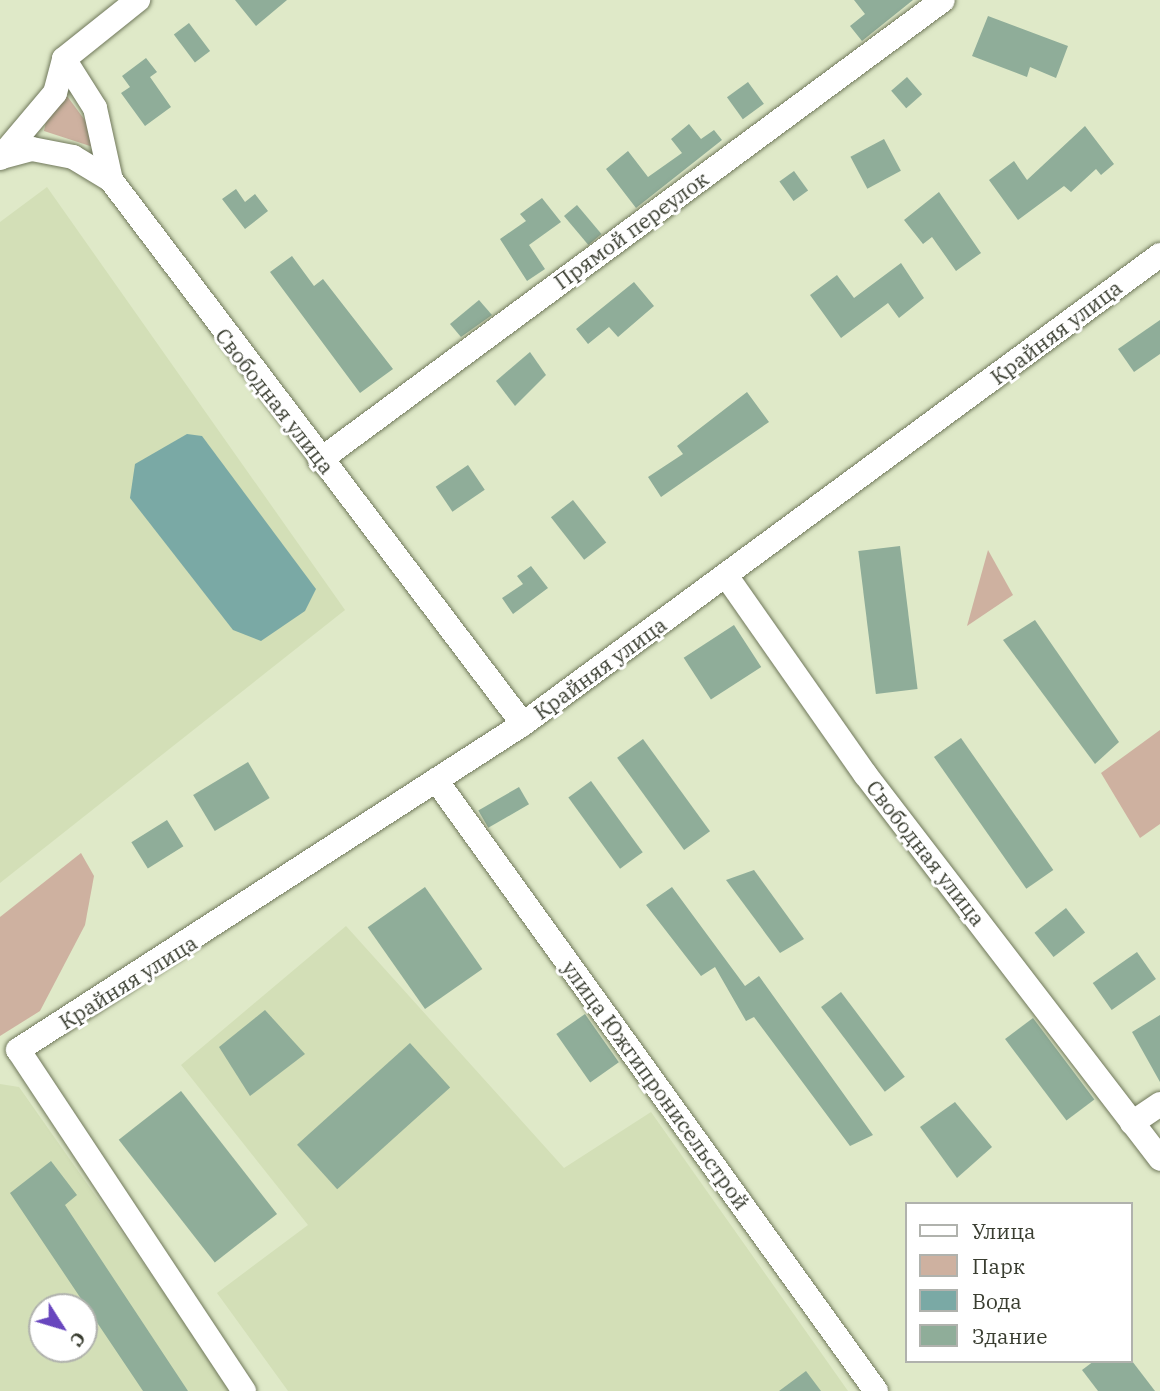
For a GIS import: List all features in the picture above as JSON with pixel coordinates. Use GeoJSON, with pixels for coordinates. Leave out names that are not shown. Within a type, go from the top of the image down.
{"type":"FeatureCollection","features":[{"type":"Feature","properties":{"kind":"street"},"geometry":{"type":"LineString","coordinates":[[1,158],[55,93],[64,59],[138,0]]}},
{"type":"Feature","properties":{"kind":"street","name":"Прямой переулок"},"geometry":{"type":"LineString","coordinates":[[320,460],[943,0]]}},
{"type":"Feature","properties":{"kind":"street","name":"Свободная улица"},"geometry":{"type":"LineString","coordinates":[[64,59],[95,108],[111,180],[320,460],[523,724]]}},
{"type":"Feature","properties":{"kind":"street"},"geometry":{"type":"LineString","coordinates":[[1,158],[32,149],[73,157],[111,180]]}},
{"type":"Feature","properties":{"kind":"street","name":"Крайняя улица"},"geometry":{"type":"LineString","coordinates":[[244,1391],[18,1050],[523,724],[727,577],[1160,255]]}},
{"type":"Feature","properties":{"kind":"street","name":"Свободная улица"},"geometry":{"type":"LineString","coordinates":[[727,577],[865,774],[1160,1158]]}},
{"type":"Feature","properties":{"kind":"street","name":"улица Южгипронисельстрой"},"geometry":{"type":"LineString","coordinates":[[436,780],[876,1391]]}},
{"type":"Feature","properties":{"kind":"street"},"geometry":{"type":"LineString","coordinates":[[1132,1123],[1160,1104]]}},
{"type":"Feature","properties":{"kind":"shaded area"},"geometry":{"type":"Polygon","coordinates":[[[47,187],[345,610],[0,883],[0,222],[47,187]]]}},
{"type":"Feature","properties":{"kind":"shaded area"},"geometry":{"type":"Polygon","coordinates":[[[346,926],[564,1168],[651,1112],[848,1391],[288,1391],[217,1293],[308,1225],[181,1065],[346,926]]]}},
{"type":"Feature","properties":{"kind":"shaded area"},"geometry":{"type":"Polygon","coordinates":[[[0,1084],[19,1087],[233,1391],[0,1391],[0,1084]]]}},
{"type":"Feature","properties":{"kind":"green space"},"geometry":{"type":"Polygon","coordinates":[[[67,96],[87,123],[93,147],[44,131],[47,116],[67,96]]]}},
{"type":"Feature","properties":{"kind":"green space"},"geometry":{"type":"Polygon","coordinates":[[[988,550],[1013,595],[967,626],[988,550]]]}},
{"type":"Feature","properties":{"kind":"green space"},"geometry":{"type":"Polygon","coordinates":[[[1160,730],[1160,824],[1140,838],[1101,773],[1160,730]]]}},
{"type":"Feature","properties":{"kind":"green space"},"geometry":{"type":"Polygon","coordinates":[[[81,853],[94,876],[85,925],[40,1011],[0,1036],[0,917],[81,853]]]}},
{"type":"Feature","properties":{"kind":"water"},"geometry":{"type":"Polygon","coordinates":[[[187,434],[202,436],[316,589],[305,611],[261,641],[233,630],[130,498],[135,464],[187,434]]]}},
{"type":"Feature","properties":{"kind":"building"},"geometry":{"type":"Polygon","coordinates":[[[235,0],[287,0],[256,26],[235,0]]]}},
{"type":"Feature","properties":{"kind":"building"},"geometry":{"type":"Polygon","coordinates":[[[854,0],[913,0],[862,41],[850,26],[865,14],[854,0]]]}},
{"type":"Feature","properties":{"kind":"building"},"geometry":{"type":"Polygon","coordinates":[[[988,16],[1068,46],[1056,78],[1030,67],[1027,77],[972,56],[988,16]]]}},
{"type":"Feature","properties":{"kind":"building"},"geometry":{"type":"Polygon","coordinates":[[[189,23],[210,51],[195,62],[174,34],[189,23]]]}},
{"type":"Feature","properties":{"kind":"building"},"geometry":{"type":"Polygon","coordinates":[[[146,58],[157,72],[150,77],[171,107],[145,126],[121,93],[130,87],[122,76],[146,58]]]}},
{"type":"Feature","properties":{"kind":"building"},"geometry":{"type":"Polygon","coordinates":[[[907,77],[922,94],[906,108],[891,91],[907,77]]]}},
{"type":"Feature","properties":{"kind":"building"},"geometry":{"type":"Polygon","coordinates":[[[748,82],[764,104],[743,119],[727,97],[748,82]]]}},
{"type":"Feature","properties":{"kind":"building"},"geometry":{"type":"Polygon","coordinates":[[[689,124],[701,139],[714,130],[722,140],[636,208],[606,169],[628,151],[648,177],[682,153],[671,139],[689,124]]]}},
{"type":"Feature","properties":{"kind":"building"},"geometry":{"type":"Polygon","coordinates":[[[1085,126],[1114,164],[1101,175],[1096,169],[1071,192],[1064,186],[1018,220],[989,180],[1014,161],[1027,180],[1085,126]]]}},
{"type":"Feature","properties":{"kind":"building"},"geometry":{"type":"Polygon","coordinates":[[[884,139],[901,171],[867,189],[850,157],[884,139]]]}},
{"type":"Feature","properties":{"kind":"building"},"geometry":{"type":"Polygon","coordinates":[[[794,171],[808,190],[794,201],[779,182],[794,171]]]}},
{"type":"Feature","properties":{"kind":"building"},"geometry":{"type":"Polygon","coordinates":[[[236,189],[245,202],[255,194],[268,211],[245,229],[222,199],[236,189]]]}},
{"type":"Feature","properties":{"kind":"building"},"geometry":{"type":"Polygon","coordinates":[[[939,192],[981,253],[956,271],[932,237],[923,244],[904,220],[939,192]]]}},
{"type":"Feature","properties":{"kind":"building"},"geometry":{"type":"Polygon","coordinates":[[[542,198],[561,222],[529,245],[545,269],[527,281],[500,239],[526,221],[520,214],[542,198]]]}},
{"type":"Feature","properties":{"kind":"building"},"geometry":{"type":"Polygon","coordinates":[[[577,205],[601,234],[588,245],[564,216],[577,205]]]}},
{"type":"Feature","properties":{"kind":"building"},"geometry":{"type":"Polygon","coordinates":[[[292,256],[314,286],[323,279],[393,369],[360,393],[270,272],[292,256]]]}},
{"type":"Feature","properties":{"kind":"building"},"geometry":{"type":"Polygon","coordinates":[[[901,263],[924,298],[899,318],[888,303],[841,338],[810,295],[837,275],[854,298],[901,263]]]}},
{"type":"Feature","properties":{"kind":"building"},"geometry":{"type":"Polygon","coordinates":[[[634,282],[654,306],[618,337],[609,327],[588,344],[576,329],[634,282]]]}},
{"type":"Feature","properties":{"kind":"building"},"geometry":{"type":"Polygon","coordinates":[[[479,300],[492,315],[461,337],[450,324],[479,300]]]}},
{"type":"Feature","properties":{"kind":"building"},"geometry":{"type":"Polygon","coordinates":[[[1160,320],[1160,354],[1134,372],[1118,349],[1160,320]]]}},
{"type":"Feature","properties":{"kind":"building"},"geometry":{"type":"Polygon","coordinates":[[[530,352],[546,375],[515,406],[496,381],[530,352]]]}},
{"type":"Feature","properties":{"kind":"building"},"geometry":{"type":"Polygon","coordinates":[[[747,392],[769,422],[661,497],[648,477],[683,454],[677,446],[747,392]]]}},
{"type":"Feature","properties":{"kind":"building"},"geometry":{"type":"Polygon","coordinates":[[[468,465],[485,490],[452,512],[436,487],[468,465]]]}},
{"type":"Feature","properties":{"kind":"building"},"geometry":{"type":"Polygon","coordinates":[[[573,500],[606,543],[584,560],[551,517],[573,500]]]}},
{"type":"Feature","properties":{"kind":"building"},"geometry":{"type":"Polygon","coordinates":[[[900,546],[918,689],[876,694],[858,551],[900,546]]]}},
{"type":"Feature","properties":{"kind":"building"},"geometry":{"type":"Polygon","coordinates":[[[531,566],[548,588],[513,614],[502,598],[523,584],[517,576],[531,566]]]}},
{"type":"Feature","properties":{"kind":"building"},"geometry":{"type":"Polygon","coordinates":[[[1035,620],[1119,742],[1095,764],[1003,640],[1035,620]]]}},
{"type":"Feature","properties":{"kind":"building"},"geometry":{"type":"Polygon","coordinates":[[[734,625],[761,667],[711,700],[684,658],[734,625]]]}},
{"type":"Feature","properties":{"kind":"building"},"geometry":{"type":"Polygon","coordinates":[[[961,738],[1053,870],[1026,889],[934,757],[961,738]]]}},
{"type":"Feature","properties":{"kind":"building"},"geometry":{"type":"Polygon","coordinates":[[[643,739],[710,831],[684,850],[617,758],[643,739]]]}},
{"type":"Feature","properties":{"kind":"building"},"geometry":{"type":"Polygon","coordinates":[[[248,762],[270,798],[215,831],[193,795],[248,762]]]}},
{"type":"Feature","properties":{"kind":"building"},"geometry":{"type":"Polygon","coordinates":[[[591,781],[643,852],[620,869],[568,797],[591,781]]]}},
{"type":"Feature","properties":{"kind":"building"},"geometry":{"type":"Polygon","coordinates":[[[519,787],[529,804],[488,828],[478,810],[519,787]]]}},
{"type":"Feature","properties":{"kind":"building"},"geometry":{"type":"Polygon","coordinates":[[[167,820],[183,846],[148,869],[131,842],[167,820]]]}},
{"type":"Feature","properties":{"kind":"building"},"geometry":{"type":"Polygon","coordinates":[[[754,870],[804,939],[780,953],[726,880],[754,870]]]}},
{"type":"Feature","properties":{"kind":"building"},"geometry":{"type":"Polygon","coordinates":[[[425,887],[482,969],[425,1009],[368,927],[425,887]]]}},
{"type":"Feature","properties":{"kind":"building"},"geometry":{"type":"Polygon","coordinates":[[[672,887],[745,986],[759,976],[873,1135],[850,1146],[754,1017],[746,1021],[715,967],[701,976],[646,905],[672,887]]]}},
{"type":"Feature","properties":{"kind":"building"},"geometry":{"type":"Polygon","coordinates":[[[1066,908],[1085,932],[1054,957],[1034,933],[1066,908]]]}},
{"type":"Feature","properties":{"kind":"building"},"geometry":{"type":"Polygon","coordinates":[[[1137,952],[1156,979],[1112,1010],[1093,983],[1137,952]]]}},
{"type":"Feature","properties":{"kind":"building"},"geometry":{"type":"Polygon","coordinates":[[[841,992],[905,1077],[885,1092],[821,1007],[841,992]]]}},
{"type":"Feature","properties":{"kind":"building"},"geometry":{"type":"Polygon","coordinates":[[[265,1010],[305,1054],[250,1096],[219,1047],[265,1010]]]}},
{"type":"Feature","properties":{"kind":"building"},"geometry":{"type":"Polygon","coordinates":[[[585,1014],[619,1062],[590,1082],[556,1034],[585,1014]]]}},
{"type":"Feature","properties":{"kind":"building"},"geometry":{"type":"Polygon","coordinates":[[[1160,1015],[1160,1082],[1132,1032],[1160,1015]]]}},
{"type":"Feature","properties":{"kind":"building"},"geometry":{"type":"Polygon","coordinates":[[[1033,1018],[1094,1099],[1066,1121],[1005,1039],[1033,1018]]]}},
{"type":"Feature","properties":{"kind":"building"},"geometry":{"type":"Polygon","coordinates":[[[410,1043],[450,1088],[337,1189],[297,1145],[410,1043]]]}},
{"type":"Feature","properties":{"kind":"building"},"geometry":{"type":"Polygon","coordinates":[[[181,1091],[277,1214],[215,1263],[119,1140],[181,1091]]]}},
{"type":"Feature","properties":{"kind":"building"},"geometry":{"type":"Polygon","coordinates":[[[955,1102],[992,1147],[957,1178],[920,1127],[955,1102]]]}},
{"type":"Feature","properties":{"kind":"building"},"geometry":{"type":"Polygon","coordinates":[[[51,1161],[77,1195],[65,1205],[188,1391],[143,1391],[98,1324],[98,1293],[77,1293],[10,1193],[51,1161]]]}},
{"type":"Feature","properties":{"kind":"building"},"geometry":{"type":"Polygon","coordinates":[[[1132,1361],[1155,1391],[1098,1391],[1082,1370],[1091,1363],[1132,1361]]]}},
{"type":"Feature","properties":{"kind":"building"},"geometry":{"type":"Polygon","coordinates":[[[806,1371],[821,1391],[779,1391],[806,1371]]]}}]}
